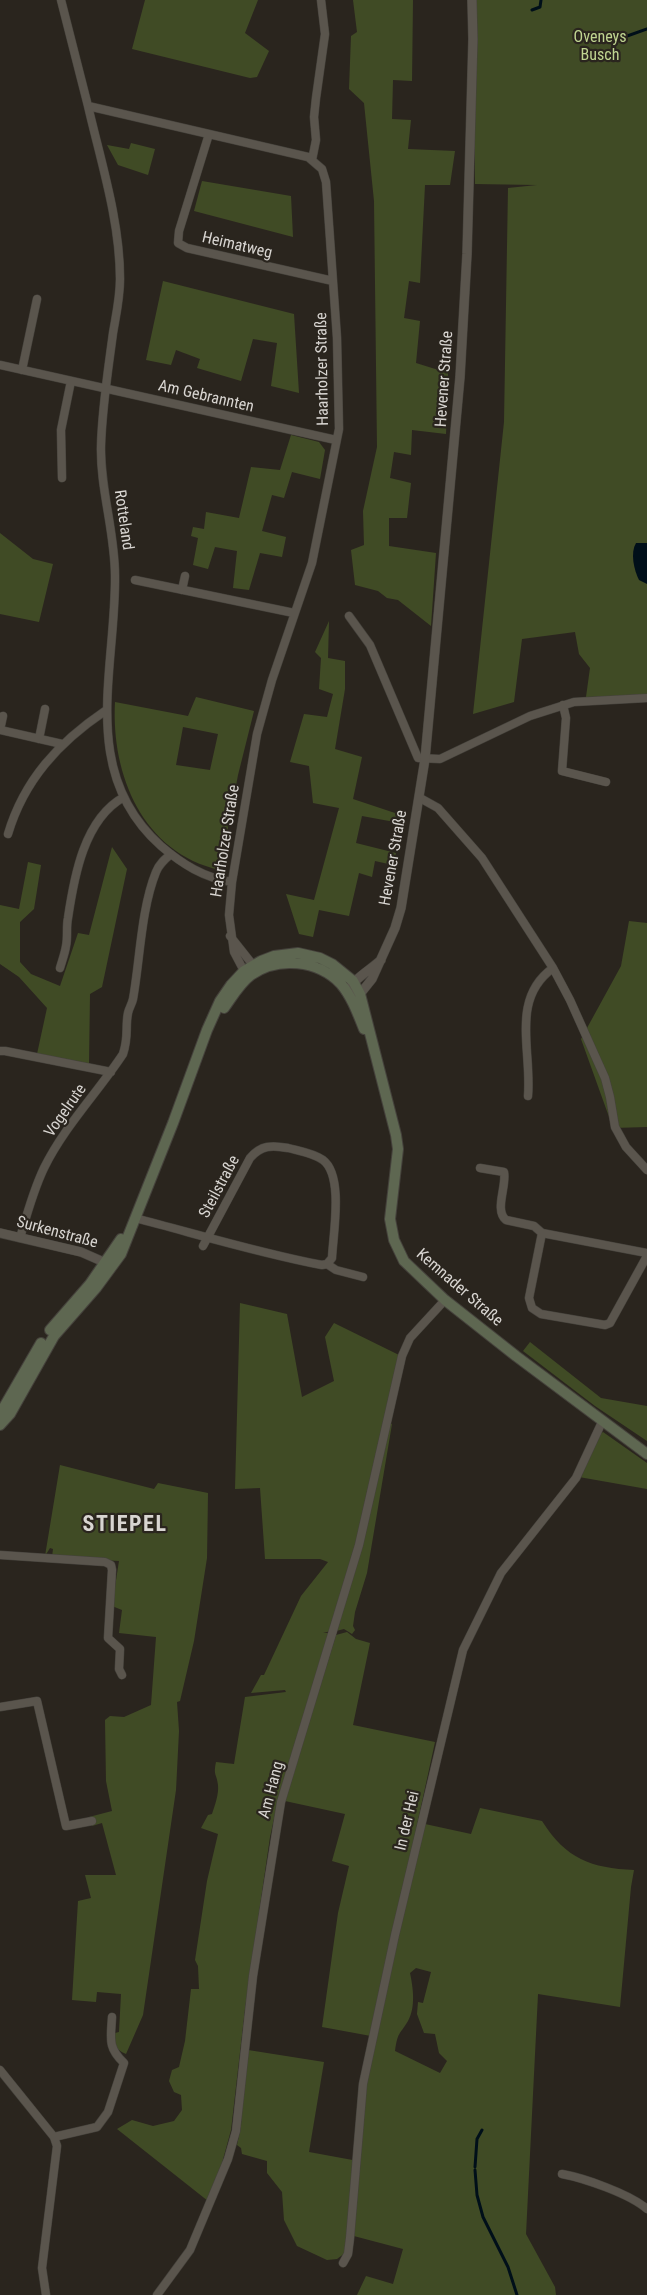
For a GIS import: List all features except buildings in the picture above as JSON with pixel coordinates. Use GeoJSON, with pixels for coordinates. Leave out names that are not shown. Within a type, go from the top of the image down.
{"type":"FeatureCollection","features":[{"type":"Feature","properties":{"kind":"main road","name":"Kemnader Straße"},"geometry":{"type":"LineString","coordinates":[[0,1414],[41,1349],[87,1300],[128,1240],[197,1059],[226,1005],[249,970],[269,967],[306,954],[320,958],[338,968],[353,981],[360,994],[370,1040]]}},
{"type":"Feature","properties":{"kind":"main road","name":"Kemnader Straße"},"geometry":{"type":"LineString","coordinates":[[290,958],[325,972],[340,984],[347,993],[370,1040],[386,1091],[398,1149],[390,1215],[394,1240],[404,1261],[446,1300],[602,1422],[647,1454]]}},
{"type":"Feature","properties":{"kind":"main road","name":"Kemnader Straße"},"geometry":{"type":"LineString","coordinates":[[0,1425],[10,1414],[41,1349]]}},
{"type":"Feature","properties":{"kind":"street"},"geometry":{"type":"LineString","coordinates":[[61,0],[88,106],[312,160],[316,140],[314,117],[325,34],[321,0]]}},
{"type":"Feature","properties":{"kind":"street","name":"Hevener Straße"},"geometry":{"type":"LineString","coordinates":[[360,994],[372,980],[395,928],[401,908],[425,759],[462,357],[474,39],[472,0]]}},
{"type":"Feature","properties":{"kind":"street","name":"Rotteland"},"geometry":{"type":"LineString","coordinates":[[88,106],[119,244],[118,303],[106,388],[101,449],[103,479],[113,538],[115,575],[105,711],[111,758],[124,796],[144,828],[171,854],[206,876],[232,882]]}},
{"type":"Feature","properties":{"kind":"street","name":"Heimatweg"},"geometry":{"type":"LineString","coordinates":[[210,134],[179,231],[178,243],[187,248],[333,281]]}},
{"type":"Feature","properties":{"kind":"street","name":"Haarholzer Straße"},"geometry":{"type":"LineString","coordinates":[[249,970],[230,936],[232,882],[257,734],[272,680],[312,563],[339,429],[333,281],[324,175],[318,164],[312,160]]}},
{"type":"Feature","properties":{"kind":"street"},"geometry":{"type":"LineString","coordinates":[[22,370],[37,299]]}},
{"type":"Feature","properties":{"kind":"street","name":"Am Gebrannten"},"geometry":{"type":"LineString","coordinates":[[0,365],[336,440]]}},
{"type":"Feature","properties":{"kind":"street"},"geometry":{"type":"LineString","coordinates":[[62,478],[61,430],[71,381]]}},
{"type":"Feature","properties":{"kind":"street"},"geometry":{"type":"LineString","coordinates":[[182,590],[185,576]]}},
{"type":"Feature","properties":{"kind":"street"},"geometry":{"type":"LineString","coordinates":[[135,580],[294,613]]}},
{"type":"Feature","properties":{"kind":"street"},"geometry":{"type":"LineString","coordinates":[[349,616],[373,651],[418,758],[440,759],[512,724],[574,702],[647,698]]}},
{"type":"Feature","properties":{"kind":"street"},"geometry":{"type":"LineString","coordinates":[[563,705],[566,717],[562,771],[606,782]]}},
{"type":"Feature","properties":{"kind":"street"},"geometry":{"type":"LineString","coordinates":[[39,739],[45,709]]}},
{"type":"Feature","properties":{"kind":"street"},"geometry":{"type":"LineString","coordinates":[[8,834],[34,777],[62,744],[81,727],[105,711]]}},
{"type":"Feature","properties":{"kind":"street"},"geometry":{"type":"LineString","coordinates":[[3,716],[0,730],[62,744]]}},
{"type":"Feature","properties":{"kind":"street"},"geometry":{"type":"LineString","coordinates":[[60,968],[66,947],[67,920],[88,839],[113,802],[124,796]]}},
{"type":"Feature","properties":{"kind":"street"},"geometry":{"type":"LineString","coordinates":[[420,798],[438,808],[483,858],[554,968],[600,1067],[610,1097],[615,1127],[626,1147],[647,1170]]}},
{"type":"Feature","properties":{"kind":"street","name":"Vogelrute"},"geometry":{"type":"LineString","coordinates":[[20,1238],[34,1192],[45,1166],[123,1054],[128,1039],[128,1013],[151,890],[156,871],[171,854]]}},
{"type":"Feature","properties":{"kind":"street","name":"Hevener Straße"},"geometry":{"type":"LineString","coordinates":[[347,993],[353,981],[366,974],[381,960]]}},
{"type":"Feature","properties":{"kind":"street"},"geometry":{"type":"LineString","coordinates":[[528,1096],[527,1009],[536,984],[554,968]]}},
{"type":"Feature","properties":{"kind":"street"},"geometry":{"type":"LineString","coordinates":[[347,993],[360,994]]}},
{"type":"Feature","properties":{"kind":"street"},"geometry":{"type":"LineString","coordinates":[[0,1051],[5,1050],[111,1072]]}},
{"type":"Feature","properties":{"kind":"street","name":"Steilstraße"},"geometry":{"type":"LineString","coordinates":[[208,1236],[256,1151],[272,1146],[288,1148],[315,1155],[324,1161],[335,1180],[332,1258],[327,1264]]}},
{"type":"Feature","properties":{"kind":"street"},"geometry":{"type":"LineString","coordinates":[[480,1168],[504,1172],[502,1218],[534,1226],[542,1233],[647,1254],[610,1323],[605,1325],[534,1311],[530,1304],[542,1233]]}},
{"type":"Feature","properties":{"kind":"street","name":"Steilstraße"},"geometry":{"type":"LineString","coordinates":[[135,1218],[208,1236],[252,1251],[322,1265],[327,1264],[336,1270],[363,1277]]}},
{"type":"Feature","properties":{"kind":"street","name":"Surkenstraße"},"geometry":{"type":"LineString","coordinates":[[0,1233],[81,1252],[109,1265]]}},
{"type":"Feature","properties":{"kind":"street"},"geometry":{"type":"LineString","coordinates":[[203,1246],[208,1236]]}},
{"type":"Feature","properties":{"kind":"street","name":"Am Hang"},"geometry":{"type":"LineString","coordinates":[[158,2295],[190,2250],[231,2151],[236,2131],[253,1976],[280,1802],[359,1545],[402,1356],[410,1338],[446,1300]]}},
{"type":"Feature","properties":{"kind":"street","name":"In der Hei"},"geometry":{"type":"LineString","coordinates":[[343,2263],[348,2254],[350,2238],[363,2084],[395,1935],[463,1650],[501,1573],[576,1478],[602,1422]]}},
{"type":"Feature","properties":{"kind":"street"},"geometry":{"type":"LineString","coordinates":[[0,1555],[105,1562],[111,1565],[108,1638],[120,1649],[119,1669],[122,1675]]}},
{"type":"Feature","properties":{"kind":"street"},"geometry":{"type":"LineString","coordinates":[[0,1707],[37,1701],[66,1826],[92,1821]]}},
{"type":"Feature","properties":{"kind":"street"},"geometry":{"type":"LineString","coordinates":[[54,2137],[97,2127],[108,2112],[124,2062],[114,2054],[111,2046],[112,2017]]}},
{"type":"Feature","properties":{"kind":"street"},"geometry":{"type":"LineString","coordinates":[[0,2070],[54,2137],[57,2146],[42,2268],[45,2295]]}},
{"type":"Feature","properties":{"kind":"street"},"geometry":{"type":"LineString","coordinates":[[562,2174],[579,2177],[630,2198],[647,2209]]}},
{"type":"Feature","properties":{"kind":"green space"},"geometry":{"type":"Polygon","coordinates":[[[145,0],[258,0],[245,33],[269,51],[257,77],[250,78],[132,49],[145,0]]]}},
{"type":"Feature","properties":{"kind":"green space"},"geometry":{"type":"Polygon","coordinates":[[[353,0],[413,0],[412,81],[393,80],[392,119],[411,120],[408,149],[455,151],[450,185],[425,185],[420,283],[409,281],[404,318],[420,321],[416,363],[448,373],[446,434],[412,430],[411,455],[394,452],[390,478],[411,483],[407,518],[389,518],[389,546],[436,553],[431,626],[398,600],[387,598],[378,591],[355,585],[351,550],[364,545],[363,511],[377,447],[374,201],[364,103],[349,89],[351,36],[357,32],[353,0]]]}},
{"type":"Feature","properties":{"kind":"green space","name":"Oveneys Busch"},"geometry":{"type":"Polygon","coordinates":[[[474,0],[647,0],[647,696],[586,697],[590,668],[579,654],[575,632],[522,639],[514,702],[473,714],[504,422],[508,188],[537,185],[475,184],[474,0]]]}},
{"type":"Feature","properties":{"kind":"green space"},"geometry":{"type":"Polygon","coordinates":[[[131,143],[155,149],[148,175],[118,165],[107,145],[129,149],[131,143]]]}},
{"type":"Feature","properties":{"kind":"green space"},"geometry":{"type":"Polygon","coordinates":[[[202,181],[291,196],[293,237],[194,211],[202,181]]]}},
{"type":"Feature","properties":{"kind":"green space"},"geometry":{"type":"Polygon","coordinates":[[[163,281],[294,314],[299,393],[271,386],[277,343],[253,339],[241,381],[197,368],[200,359],[176,350],[171,365],[146,360],[163,281]]]}},
{"type":"Feature","properties":{"kind":"green space"},"geometry":{"type":"Polygon","coordinates":[[[291,435],[319,442],[325,450],[320,479],[292,472],[284,498],[272,495],[262,531],[286,537],[282,557],[260,553],[249,590],[233,588],[237,551],[215,547],[208,569],[193,565],[198,538],[191,536],[193,527],[204,529],[206,512],[239,518],[251,467],[280,470],[291,435]]]}},
{"type":"Feature","properties":{"kind":"green space"},"geometry":{"type":"Polygon","coordinates":[[[0,533],[33,559],[53,564],[39,622],[0,614],[0,533]]]}},
{"type":"Feature","properties":{"kind":"green space"},"geometry":{"type":"Polygon","coordinates":[[[329,621],[328,658],[345,661],[345,689],[335,749],[362,757],[353,799],[401,815],[400,823],[362,816],[356,843],[396,853],[393,865],[375,861],[372,877],[359,873],[349,916],[319,910],[313,937],[299,934],[286,894],[314,900],[339,808],[313,803],[309,766],[290,762],[304,714],[327,717],[333,694],[319,689],[321,658],[315,652],[329,621]]]}},
{"type":"Feature","properties":{"kind":"green space"},"geometry":{"type":"Polygon","coordinates":[[[196,697],[254,711],[238,775],[220,870],[193,861],[171,847],[152,829],[137,807],[126,783],[119,757],[115,729],[115,702],[188,716],[196,697]],[[183,727],[176,765],[210,770],[218,734],[183,727]]]}},
{"type":"Feature","properties":{"kind":"green space"},"geometry":{"type":"Polygon","coordinates":[[[112,847],[127,869],[102,987],[90,994],[89,1064],[37,1054],[47,1008],[19,977],[0,964],[0,905],[19,909],[28,862],[41,865],[34,909],[20,922],[20,962],[31,974],[60,986],[78,933],[89,935],[112,847]]]}},
{"type":"Feature","properties":{"kind":"green space"},"geometry":{"type":"Polygon","coordinates":[[[629,921],[647,923],[647,1127],[613,1128],[581,1039],[621,966],[629,921]]]}},
{"type":"Feature","properties":{"kind":"green space"},"geometry":{"type":"Polygon","coordinates":[[[240,1303],[287,1314],[302,1397],[334,1381],[325,1337],[334,1323],[399,1355],[356,1545],[331,1631],[323,1633],[330,1633],[277,1805],[270,1837],[245,2009],[231,2130],[208,2201],[117,2129],[132,2120],[153,2126],[174,2121],[182,2110],[181,2095],[174,2092],[169,2081],[172,2070],[179,2067],[185,2041],[191,1989],[199,1989],[198,1966],[195,1960],[207,1881],[218,1834],[201,1828],[208,1815],[212,1814],[216,1799],[218,1781],[215,1773],[216,1762],[234,1764],[245,1697],[286,1692],[285,1690],[251,1693],[261,1675],[264,1675],[301,1596],[328,1562],[320,1559],[265,1559],[260,1488],[235,1489],[240,1303]]]}},
{"type":"Feature","properties":{"kind":"green space"},"geometry":{"type":"Polygon","coordinates":[[[530,1342],[601,1398],[647,1406],[647,1441],[595,1406],[523,1351],[530,1342]]]}},
{"type":"Feature","properties":{"kind":"green space"},"geometry":{"type":"Polygon","coordinates":[[[389,1423],[392,1424],[367,1573],[355,1612],[353,1626],[355,1630],[352,1634],[344,1629],[336,1631],[362,1545],[389,1423]]]}},
{"type":"Feature","properties":{"kind":"green space"},"geometry":{"type":"Polygon","coordinates":[[[603,1432],[647,1463],[647,1489],[579,1477],[598,1435],[603,1432]]]}},
{"type":"Feature","properties":{"kind":"green space"},"geometry":{"type":"Polygon","coordinates":[[[60,1465],[154,1489],[158,1483],[208,1493],[207,1558],[194,1641],[180,1701],[177,1702],[179,1731],[176,1790],[143,2015],[126,2054],[117,2048],[115,2041],[115,2033],[119,2032],[121,1994],[97,1992],[96,2002],[72,2000],[78,1901],[91,1898],[85,1875],[116,1875],[102,1823],[92,1826],[89,1817],[112,1811],[106,1781],[105,1720],[110,1716],[124,1717],[151,1705],[156,1637],[119,1633],[122,1610],[112,1606],[119,1561],[52,1557],[53,1549],[50,1548],[45,1556],[60,1465]]]}},
{"type":"Feature","properties":{"kind":"green space"},"geometry":{"type":"Polygon","coordinates":[[[347,1632],[356,1639],[370,1643],[353,1725],[435,1742],[371,2036],[322,2027],[338,1913],[349,1866],[332,1861],[345,1814],[285,1801],[336,1635],[347,1632]]]}},
{"type":"Feature","properties":{"kind":"green space"},"geometry":{"type":"Polygon","coordinates":[[[480,1808],[542,1821],[560,1844],[581,1859],[605,1867],[634,1870],[620,2007],[538,1994],[526,2234],[555,2287],[556,2295],[357,2295],[366,2276],[393,2284],[403,2249],[350,2235],[345,2253],[337,2259],[327,2260],[297,2246],[284,2220],[282,2192],[267,2173],[267,2161],[242,2154],[241,2148],[237,2145],[248,2050],[324,2062],[309,2152],[358,2161],[366,2081],[393,1950],[425,1824],[471,1834],[480,1808]],[[416,1968],[410,1973],[413,1991],[412,2010],[398,2037],[395,2051],[440,2073],[447,2061],[439,2053],[435,2034],[424,2033],[417,2014],[418,2002],[423,2003],[431,1972],[416,1968]]]}},
{"type":"Feature","properties":{"kind":"shaded area"},"geometry":{"type":"Polygon","coordinates":[[[636,543],[647,543],[647,584],[639,580],[633,562],[636,543]]]}},
{"type":"Feature","properties":{"kind":"waterway"},"geometry":{"type":"LineString","coordinates":[[532,10],[540,7],[541,0]]}},
{"type":"Feature","properties":{"kind":"waterway"},"geometry":{"type":"LineString","coordinates":[[616,40],[647,29]]}},
{"type":"Feature","properties":{"kind":"waterway"},"geometry":{"type":"LineString","coordinates":[[475,2167],[477,2139],[482,2130]]}},
{"type":"Feature","properties":{"kind":"waterway"},"geometry":{"type":"LineString","coordinates":[[475,2170],[477,2195],[483,2217],[508,2267],[517,2295]]}},
{"type":"Feature","properties":{"kind":"district","name":"STIEPEL"},"geometry":{"type":"Point","coordinates":[125,1525]}}]}
